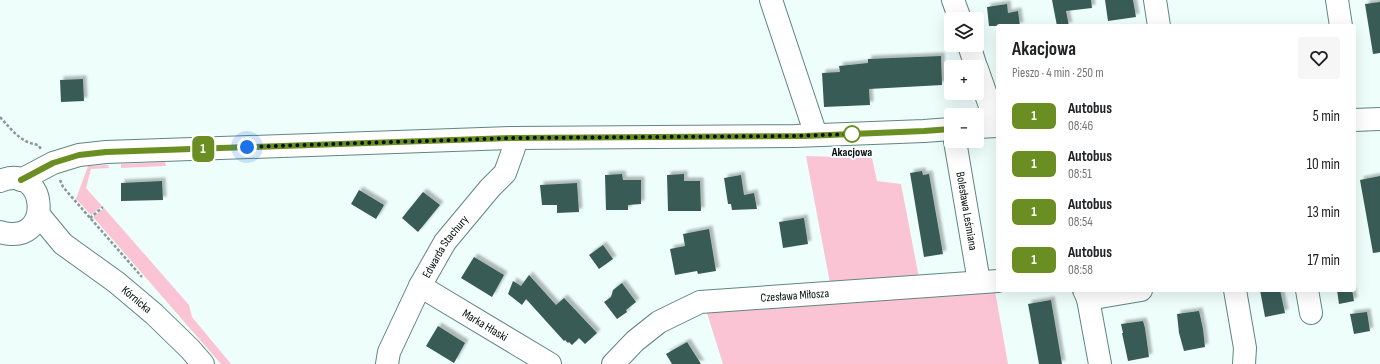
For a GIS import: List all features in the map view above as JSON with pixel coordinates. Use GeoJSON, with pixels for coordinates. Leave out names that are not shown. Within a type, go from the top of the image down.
{"type":"FeatureCollection","features":[{"type":"Feature","properties":{"kind":"street"},"geometry":{"type":"LineString","coordinates":[[771,0],[816,135]]}},
{"type":"Feature","properties":{"kind":"street"},"geometry":{"type":"LineString","coordinates":[[954,0],[958,12]]}},
{"type":"Feature","properties":{"kind":"street"},"geometry":{"type":"LineString","coordinates":[[1155,0],[1159,24]]}},
{"type":"Feature","properties":{"kind":"street"},"geometry":{"type":"LineString","coordinates":[[1337,0],[1341,24]]}},
{"type":"Feature","properties":{"kind":"street"},"geometry":{"type":"LineString","coordinates":[[984,98],[991,127]]}},
{"type":"Feature","properties":{"kind":"street"},"geometry":{"type":"LineString","coordinates":[[1356,117],[1380,119]]}},
{"type":"Feature","properties":{"kind":"street"},"geometry":{"type":"LineString","coordinates":[[7,178],[79,155],[106,152],[512,138],[816,135],[916,132],[944,130]]}},
{"type":"Feature","properties":{"kind":"street","name":"Edwarda Stachury"},"geometry":{"type":"LineString","coordinates":[[387,364],[389,352],[420,286],[445,242],[490,188],[505,173],[514,148],[512,138]]}},
{"type":"Feature","properties":{"kind":"street","name":"Bolesława Leśmiana"},"geometry":{"type":"LineString","coordinates":[[957,148],[988,281]]}},
{"type":"Feature","properties":{"kind":"street"},"geometry":{"type":"LineString","coordinates":[[37,194],[53,163]]}},
{"type":"Feature","properties":{"kind":"street"},"geometry":{"type":"LineString","coordinates":[[0,232],[16,234],[33,225],[38,215],[40,204],[37,194],[30,185],[7,178]]}},
{"type":"Feature","properties":{"kind":"street"},"geometry":{"type":"LineString","coordinates":[[38,215],[63,244]]}},
{"type":"Feature","properties":{"kind":"street"},"geometry":{"type":"LineString","coordinates":[[24,231],[63,244]]}},
{"type":"Feature","properties":{"kind":"street","name":"Kórnicka"},"geometry":{"type":"LineString","coordinates":[[63,244],[116,282],[154,314],[190,349],[203,364]]}},
{"type":"Feature","properties":{"kind":"street","name":"Czesława Miłosza"},"geometry":{"type":"LineString","coordinates":[[613,364],[635,341],[659,322],[700,302],[988,281]]}},
{"type":"Feature","properties":{"kind":"street","name":"Marka Hłaski"},"geometry":{"type":"LineString","coordinates":[[420,286],[550,364]]}},
{"type":"Feature","properties":{"kind":"street"},"geometry":{"type":"LineString","coordinates":[[1100,364],[1086,294],[1114,292]]}},
{"type":"Feature","properties":{"kind":"street"},"geometry":{"type":"LineString","coordinates":[[1235,292],[1245,348],[1244,364]]}},
{"type":"Feature","properties":{"kind":"street"},"geometry":{"type":"LineString","coordinates":[[1307,292],[1311,313]]}},
{"type":"Feature","properties":{"kind":"path"},"geometry":{"type":"LineString","coordinates":[[0,117],[19,138],[31,144],[38,145],[60,171],[59,179],[63,187],[144,280]]}},
{"type":"Feature","properties":{"kind":"path"},"geometry":{"type":"LineString","coordinates":[[90,218],[103,207]]}},
{"type":"Feature","properties":{"kind":"shaded area"},"geometry":{"type":"Polygon","coordinates":[[[806,156],[872,158],[877,181],[901,184],[919,278],[830,283],[806,156]]]}},
{"type":"Feature","properties":{"kind":"shaded area"},"geometry":{"type":"Polygon","coordinates":[[[165,162],[166,166],[121,168],[121,164],[165,162]]]}},
{"type":"Feature","properties":{"kind":"shaded area"},"geometry":{"type":"Polygon","coordinates":[[[108,165],[109,168],[91,169],[86,188],[102,206],[91,215],[76,199],[88,166],[108,165]]]}},
{"type":"Feature","properties":{"kind":"shaded area"},"geometry":{"type":"Polygon","coordinates":[[[104,208],[189,305],[192,317],[231,364],[221,364],[93,217],[104,208]]]}},
{"type":"Feature","properties":{"kind":"shaded area"},"geometry":{"type":"Polygon","coordinates":[[[995,291],[1008,364],[723,364],[706,310],[995,291]]]}},
{"type":"Feature","properties":{"kind":"building"},"geometry":{"type":"Polygon","coordinates":[[[1052,0],[1091,0],[1092,8],[1066,11],[1069,24],[1057,24],[1052,0]]]}},
{"type":"Feature","properties":{"kind":"building"},"geometry":{"type":"Polygon","coordinates":[[[1105,0],[1133,0],[1136,17],[1108,21],[1105,0]]]}},
{"type":"Feature","properties":{"kind":"building"},"geometry":{"type":"Polygon","coordinates":[[[1380,2],[1380,53],[1373,54],[1365,4],[1380,2]]]}},
{"type":"Feature","properties":{"kind":"building"},"geometry":{"type":"Polygon","coordinates":[[[1007,4],[1008,13],[1018,11],[1020,24],[996,24],[996,26],[989,26],[987,7],[1007,4]]]}},
{"type":"Feature","properties":{"kind":"building"},"geometry":{"type":"Polygon","coordinates":[[[941,56],[942,85],[869,89],[870,105],[824,107],[822,73],[840,72],[839,66],[868,63],[868,59],[941,56]]]}},
{"type":"Feature","properties":{"kind":"building"},"geometry":{"type":"Polygon","coordinates":[[[83,79],[84,101],[61,102],[60,80],[83,79]]]}},
{"type":"Feature","properties":{"kind":"building"},"geometry":{"type":"Polygon","coordinates":[[[922,171],[923,175],[929,174],[943,254],[924,257],[910,173],[922,171]]]}},
{"type":"Feature","properties":{"kind":"building"},"geometry":{"type":"Polygon","coordinates":[[[622,174],[623,180],[641,180],[641,204],[628,205],[628,210],[606,210],[605,175],[622,174]]]}},
{"type":"Feature","properties":{"kind":"building"},"geometry":{"type":"Polygon","coordinates":[[[684,174],[684,181],[700,181],[701,211],[668,211],[667,175],[684,174]]]}},
{"type":"Feature","properties":{"kind":"building"},"geometry":{"type":"Polygon","coordinates":[[[741,175],[744,195],[754,193],[757,209],[732,210],[731,204],[728,204],[724,178],[741,175]]]}},
{"type":"Feature","properties":{"kind":"building"},"geometry":{"type":"Polygon","coordinates":[[[1380,176],[1380,252],[1373,253],[1360,180],[1380,176]]]}},
{"type":"Feature","properties":{"kind":"building"},"geometry":{"type":"Polygon","coordinates":[[[162,181],[163,200],[121,201],[121,183],[162,181]]]}},
{"type":"Feature","properties":{"kind":"building"},"geometry":{"type":"Polygon","coordinates":[[[577,183],[579,212],[557,213],[557,205],[542,205],[540,185],[577,183]]]}},
{"type":"Feature","properties":{"kind":"building"},"geometry":{"type":"Polygon","coordinates":[[[359,190],[384,205],[376,219],[351,204],[359,190]]]}},
{"type":"Feature","properties":{"kind":"building"},"geometry":{"type":"Polygon","coordinates":[[[423,192],[440,205],[418,232],[402,218],[423,192]]]}},
{"type":"Feature","properties":{"kind":"building"},"geometry":{"type":"Polygon","coordinates":[[[804,218],[808,244],[783,248],[779,222],[804,218]]]}},
{"type":"Feature","properties":{"kind":"building"},"geometry":{"type":"Polygon","coordinates":[[[709,229],[716,271],[698,274],[697,271],[675,275],[670,249],[685,246],[683,234],[709,229]]]}},
{"type":"Feature","properties":{"kind":"building"},"geometry":{"type":"Polygon","coordinates":[[[603,245],[613,259],[599,269],[589,255],[603,245]]]}},
{"type":"Feature","properties":{"kind":"building"},"geometry":{"type":"Polygon","coordinates":[[[474,257],[504,275],[492,297],[461,278],[474,257]]]}},
{"type":"Feature","properties":{"kind":"building"},"geometry":{"type":"Polygon","coordinates":[[[529,275],[556,305],[564,298],[597,333],[585,344],[579,338],[572,345],[565,340],[564,341],[526,299],[522,305],[508,294],[513,281],[521,286],[529,275]]]}},
{"type":"Feature","properties":{"kind":"building"},"geometry":{"type":"Polygon","coordinates":[[[622,283],[636,302],[626,310],[627,312],[617,319],[604,302],[611,297],[613,290],[622,283]]]}},
{"type":"Feature","properties":{"kind":"building"},"geometry":{"type":"Polygon","coordinates":[[[1260,292],[1280,292],[1285,313],[1265,317],[1260,292]]]}},
{"type":"Feature","properties":{"kind":"building"},"geometry":{"type":"Polygon","coordinates":[[[1337,292],[1352,292],[1354,301],[1339,304],[1337,292]]]}},
{"type":"Feature","properties":{"kind":"building"},"geometry":{"type":"Polygon","coordinates":[[[1051,300],[1062,364],[1039,364],[1028,304],[1051,300]]]}},
{"type":"Feature","properties":{"kind":"building"},"geometry":{"type":"Polygon","coordinates":[[[1199,311],[1205,347],[1184,351],[1179,333],[1177,314],[1199,311]]]}},
{"type":"Feature","properties":{"kind":"building"},"geometry":{"type":"Polygon","coordinates":[[[1367,312],[1370,331],[1354,334],[1350,314],[1367,312]]]}},
{"type":"Feature","properties":{"kind":"building"},"geometry":{"type":"Polygon","coordinates":[[[1143,321],[1149,357],[1128,361],[1121,324],[1143,321]]]}},
{"type":"Feature","properties":{"kind":"building"},"geometry":{"type":"Polygon","coordinates":[[[438,326],[465,343],[454,363],[426,346],[438,326]]]}},
{"type":"Feature","properties":{"kind":"building"},"geometry":{"type":"Polygon","coordinates":[[[687,342],[701,364],[672,364],[666,354],[687,342]]]}},
{"type":"Feature","properties":{"kind":"bus line","name":"1"},"geometry":{"type":"LineString","coordinates":[[21,180],[53,163],[79,155],[106,152],[512,138],[805,136],[944,130]]}},
{"type":"Feature","properties":{"kind":"place","name":"Akacjowa"},"geometry":{"type":"Point","coordinates":[852,134]}},
{"type":"Feature","properties":{"kind":"route"},"geometry":{"type":"LineString","coordinates":[[247,147],[512,138],[795,136],[852,134]]}}]}
